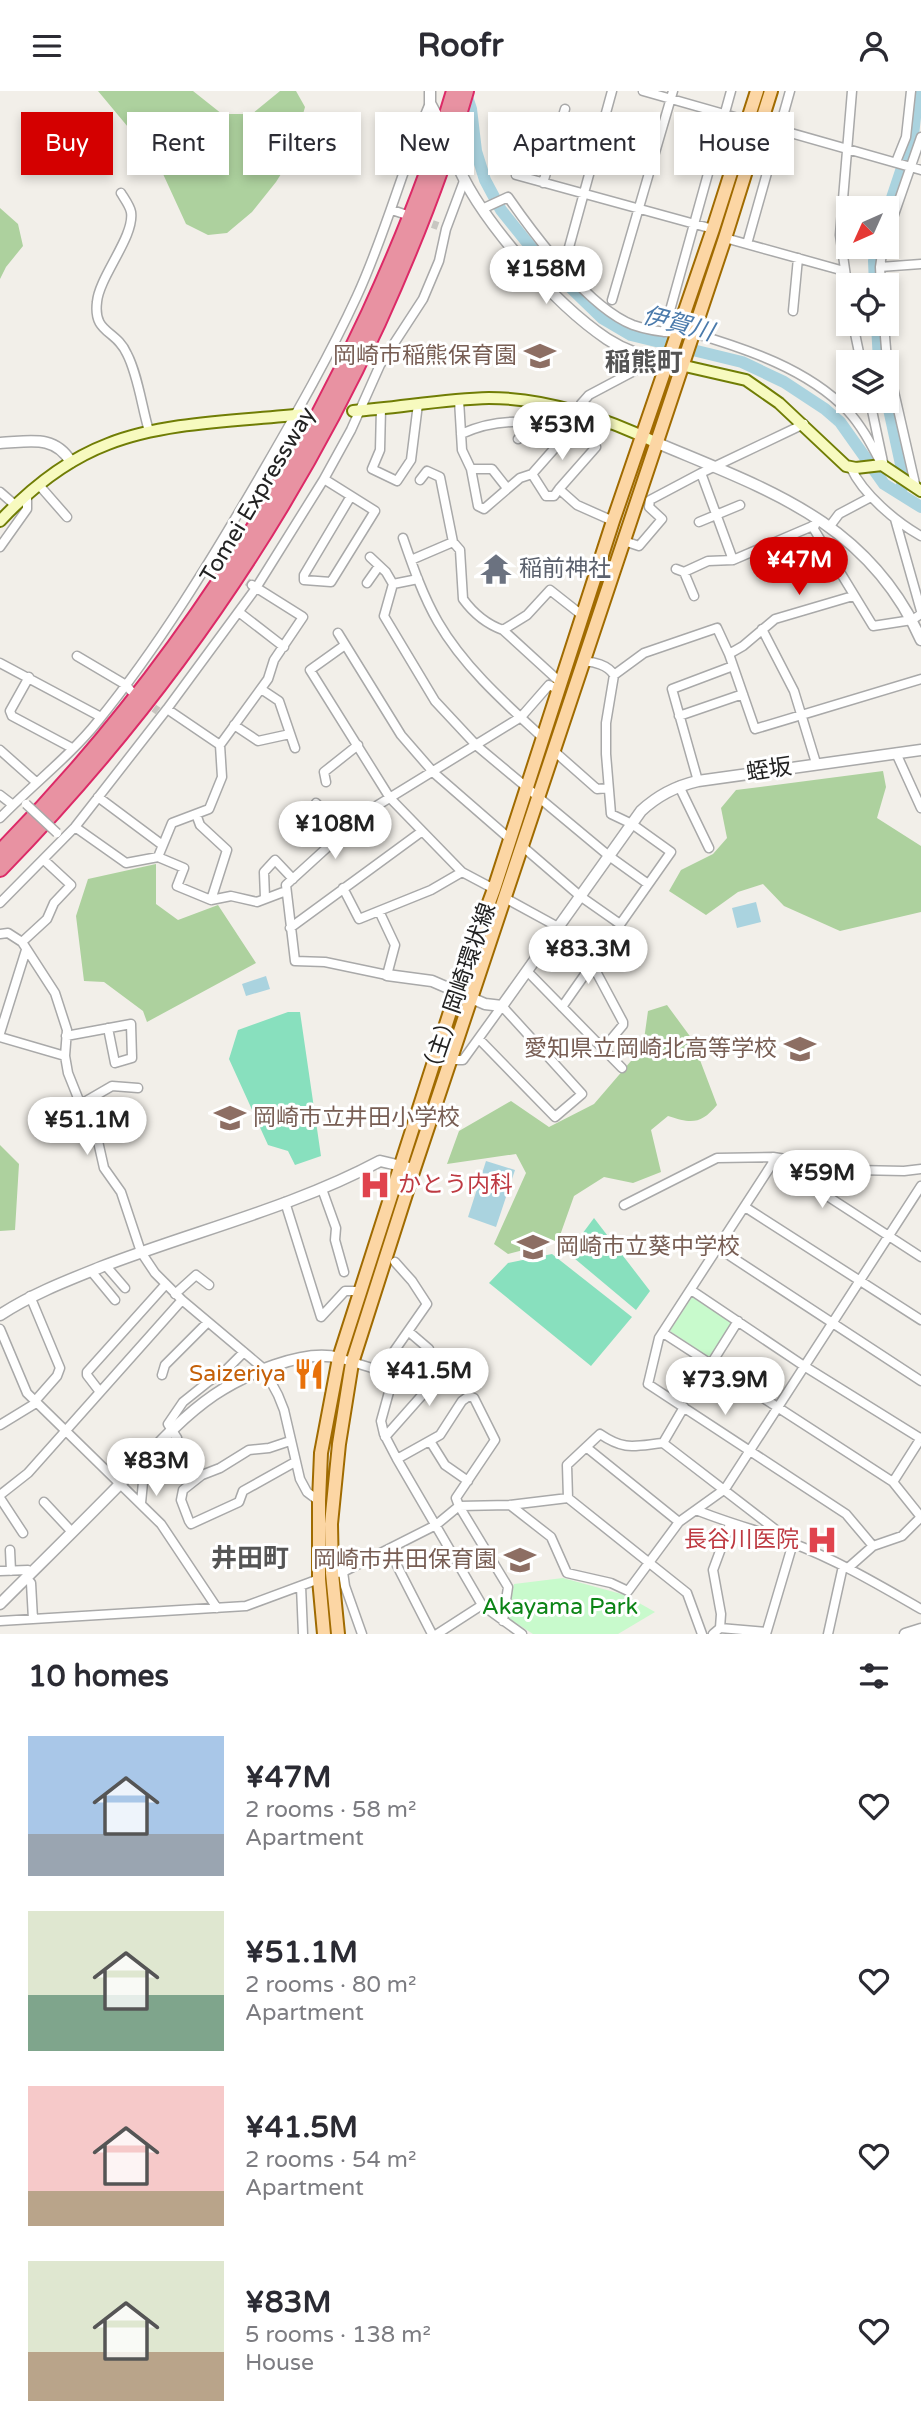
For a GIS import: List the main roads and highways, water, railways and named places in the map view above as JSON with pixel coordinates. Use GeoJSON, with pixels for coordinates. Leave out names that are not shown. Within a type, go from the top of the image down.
{"type":"FeatureCollection","features":[{"type":"Feature","properties":{"kind":"highway","name":"Tomei Expressway"},"geometry":{"type":"LineString","coordinates":[[454,91],[454,112]]}},
{"type":"Feature","properties":{"kind":"highway","name":"Tomei Expressway"},"geometry":{"type":"LineString","coordinates":[[454,112],[466,91]]}},
{"type":"Feature","properties":{"kind":"highway","name":"Tomei Expressway"},"geometry":{"type":"LineString","coordinates":[[0,852],[126,710],[209,597],[273,497],[322,410],[379,292],[428,175]]}},
{"type":"Feature","properties":{"kind":"highway","name":"Tomei Expressway"},"geometry":{"type":"LineString","coordinates":[[0,870],[90,772],[136,717],[220,604],[259,544],[327,427],[360,361],[419,229],[435,175]]}},
{"type":"Feature","properties":{"kind":"main road","name":"（主）岡崎環状線"},"geometry":{"type":"LineString","coordinates":[[338,1634],[334,1485],[352,1363],[471,998],[499,894],[516,843],[538,797],[624,541],[649,439],[661,361],[713,229],[757,91]]}},
{"type":"Feature","properties":{"kind":"main road","name":"（主）岡崎環状線"},"geometry":{"type":"LineString","coordinates":[[516,843],[526,789],[613,521],[693,333],[771,91]]}},
{"type":"Feature","properties":{"kind":"main road"},"geometry":{"type":"LineString","coordinates":[[661,361],[746,380],[779,403],[846,466],[886,467],[918,489]]}},
{"type":"Feature","properties":{"kind":"main road"},"geometry":{"type":"LineString","coordinates":[[356,410],[459,400],[514,400],[578,412],[649,439]]}},
{"type":"Feature","properties":{"kind":"main road"},"geometry":{"type":"LineString","coordinates":[[0,521],[15,505],[71,462],[108,444],[149,432],[300,414]]}},
{"type":"Feature","properties":{"kind":"main road","name":"（主）岡崎環状線"},"geometry":{"type":"LineString","coordinates":[[324,1634],[319,1579],[321,1453],[339,1358],[457,990],[499,894]]}},
{"type":"Feature","properties":{"kind":"water"},"geometry":{"type":"Polygon","coordinates":[[[756,902],[761,922],[737,928],[732,908],[756,902]]]}},
{"type":"Feature","properties":{"kind":"water"},"geometry":{"type":"Polygon","coordinates":[[[266,976],[270,989],[246,996],[242,984],[266,976]]]}},
{"type":"Feature","properties":{"kind":"water"},"geometry":{"type":"Polygon","coordinates":[[[486,1161],[515,1170],[496,1227],[468,1217],[486,1161]]]}},
{"type":"Feature","properties":{"kind":"waterway","name":"伊賀川"},"geometry":{"type":"LineString","coordinates":[[465,91],[471,109],[476,151],[485,180],[501,210],[538,256],[602,318],[631,335],[742,362],[784,382],[840,422],[884,484],[921,507]]}},
{"type":"Feature","properties":{"kind":"waterway"},"geometry":{"type":"LineString","coordinates":[[893,196],[913,135],[918,91]]}},
{"type":"Feature","properties":{"kind":"waterway"},"geometry":{"type":"LineString","coordinates":[[874,259],[874,273]]}},
{"type":"Feature","properties":{"kind":"waterway"},"geometry":{"type":"LineString","coordinates":[[878,336],[878,350]]}},
{"type":"Feature","properties":{"kind":"waterway"},"geometry":{"type":"LineString","coordinates":[[890,413],[902,469],[902,488]]}},
{"type":"Feature","properties":{"kind":"tunnel"},"geometry":{"type":"LineString","coordinates":[[421,220],[438,226]]}},
{"type":"Feature","properties":{"kind":"tunnel"},"geometry":{"type":"LineString","coordinates":[[217,562],[252,585]]}},
{"type":"Feature","properties":{"kind":"tunnel"},"geometry":{"type":"LineString","coordinates":[[144,701],[158,711]]}},
{"type":"Feature","properties":{"kind":"place","name":"岡崎市稲熊保育園"},"geometry":{"type":"Point","coordinates":[540,356]}},
{"type":"Feature","properties":{"kind":"place","name":"稲前神社"},"geometry":{"type":"Point","coordinates":[496,569]}},
{"type":"Feature","properties":{"kind":"place","name":"愛知県立岡崎北高等学校"},"geometry":{"type":"Point","coordinates":[800,1049]}},
{"type":"Feature","properties":{"kind":"place","name":"岡崎市立井田小学校"},"geometry":{"type":"Point","coordinates":[230,1118]}},
{"type":"Feature","properties":{"kind":"place","name":"かとう内科"},"geometry":{"type":"Point","coordinates":[375,1185]}},
{"type":"Feature","properties":{"kind":"place","name":"岡崎市立葵中学校"},"geometry":{"type":"Point","coordinates":[533,1247]}},
{"type":"Feature","properties":{"kind":"place","name":"Saizeriya"},"geometry":{"type":"Point","coordinates":[309,1374]}},
{"type":"Feature","properties":{"kind":"place","name":"長谷川医院"},"geometry":{"type":"Point","coordinates":[822,1540]}},
{"type":"Feature","properties":{"kind":"place","name":"岡崎市井田保育園"},"geometry":{"type":"Point","coordinates":[520,1560]}},
{"type":"Feature","properties":{"kind":"district","name":"稲熊町"},"geometry":{"type":"Point","coordinates":[644,362]}},
{"type":"Feature","properties":{"kind":"district","name":"井田町"},"geometry":{"type":"Point","coordinates":[250,1558]}},
{"type":"Feature","properties":{"kind":"park label","name":"Akayama Park"},"geometry":{"type":"Point","coordinates":[560,1607]}}]}
